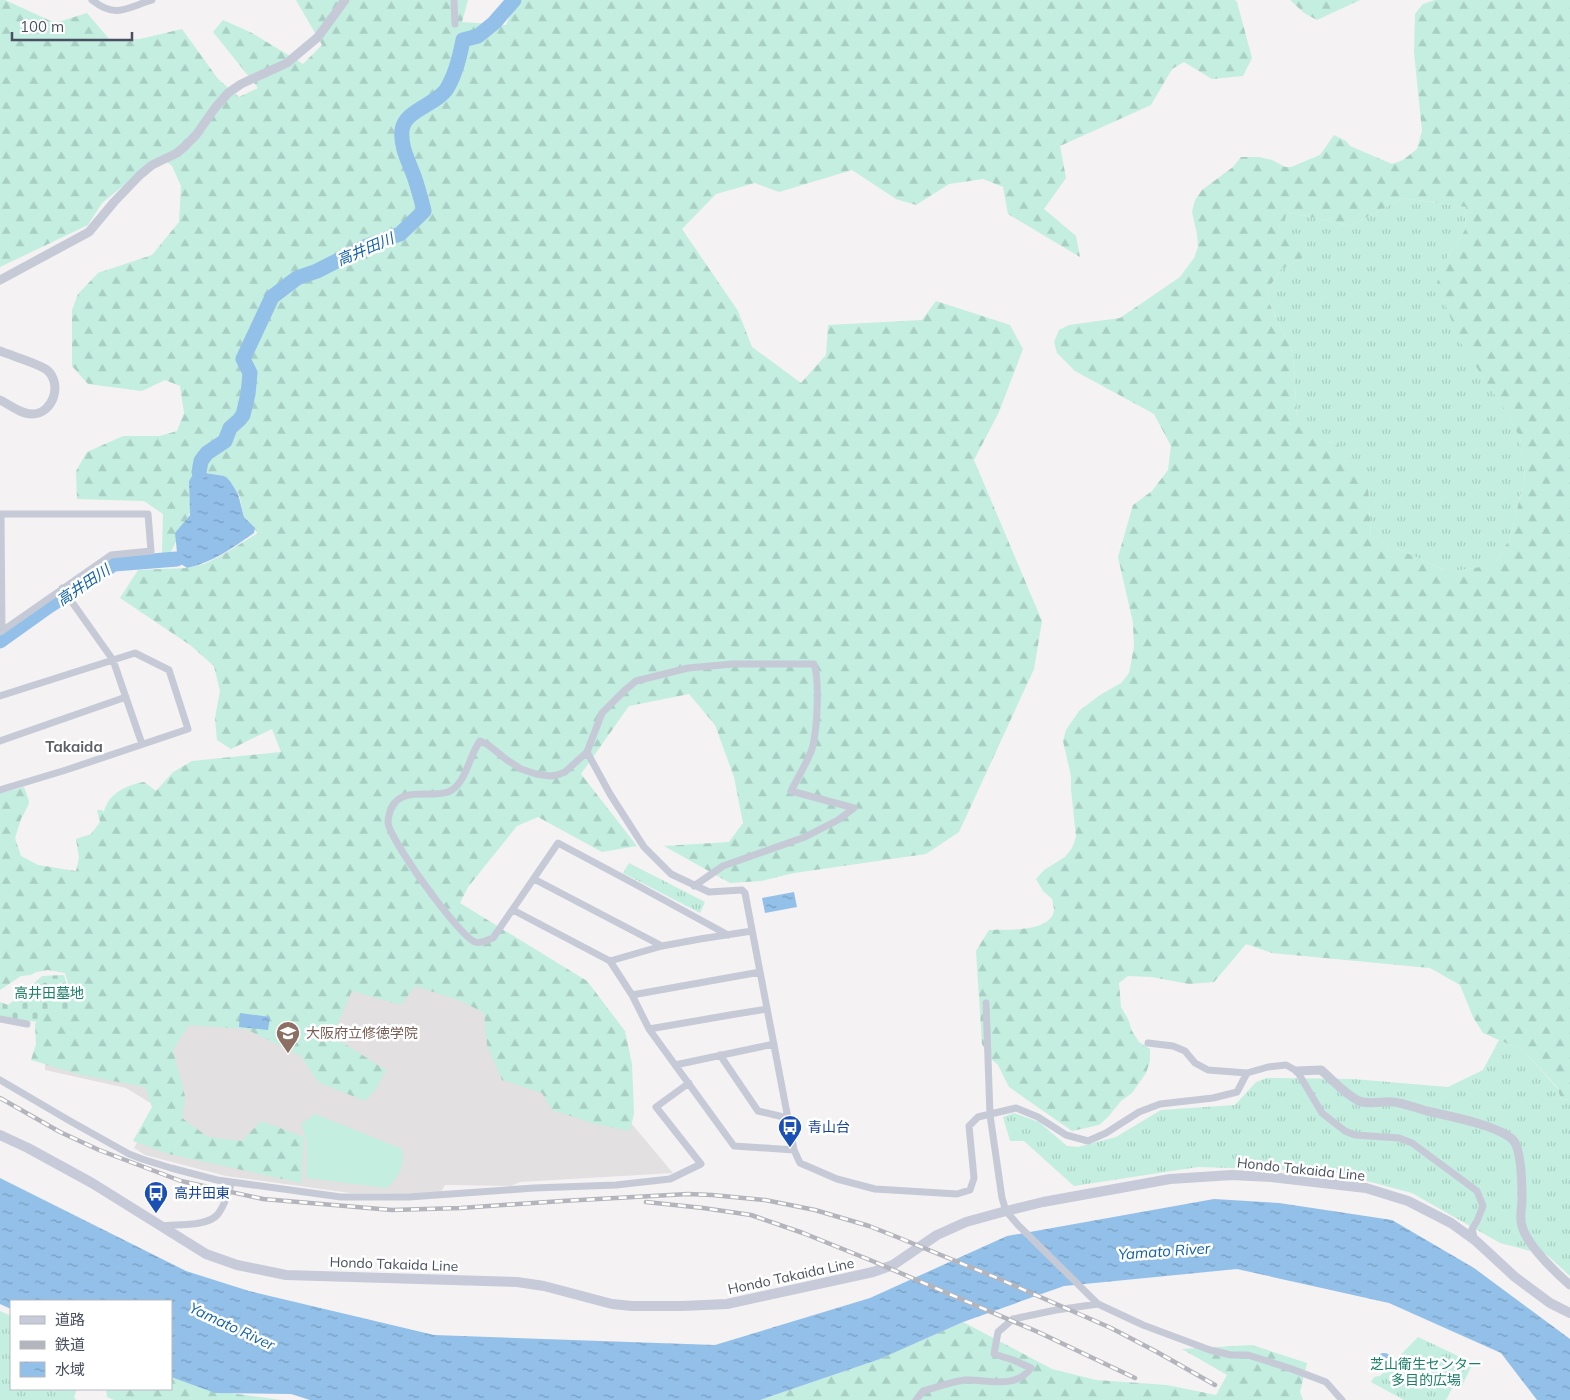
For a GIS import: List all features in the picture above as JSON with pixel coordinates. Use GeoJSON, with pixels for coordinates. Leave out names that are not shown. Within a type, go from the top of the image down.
{"type":"FeatureCollection","features":[{"type":"Feature","properties":{"kind":"main road","name":"Hondo Takaida Line"},"geometry":{"type":"LineString","coordinates":[[0,1135],[92,1183],[206,1254],[237,1265],[286,1275],[516,1282],[544,1286],[612,1304],[632,1306],[727,1304],[873,1272],[893,1264],[937,1235],[966,1222],[1006,1211],[1042,1202],[1170,1179],[1232,1175],[1271,1177],[1366,1188],[1408,1201],[1451,1223],[1476,1241],[1515,1277],[1550,1303],[1570,1313]]}},
{"type":"Feature","properties":{"kind":"street"},"geometry":{"type":"LineString","coordinates":[[92,0],[103,9],[115,12],[152,0]]}},
{"type":"Feature","properties":{"kind":"street"},"geometry":{"type":"LineString","coordinates":[[0,280],[89,232],[140,175],[152,165],[177,153],[184,147],[196,135],[228,93],[241,84],[287,63],[318,37],[345,0]]}},
{"type":"Feature","properties":{"kind":"street"},"geometry":{"type":"LineString","coordinates":[[454,0],[455,24]]}},
{"type":"Feature","properties":{"kind":"street"},"geometry":{"type":"LineString","coordinates":[[0,351],[47,371],[55,386],[55,396],[49,406],[40,413],[32,414],[24,413],[0,400]]}},
{"type":"Feature","properties":{"kind":"street"},"geometry":{"type":"LineString","coordinates":[[1,514],[148,514],[151,551],[111,554],[65,593],[1,632],[1,514]]}},
{"type":"Feature","properties":{"kind":"street"},"geometry":{"type":"LineString","coordinates":[[65,593],[114,660],[142,744]]}},
{"type":"Feature","properties":{"kind":"street"},"geometry":{"type":"LineString","coordinates":[[0,696],[135,653],[170,670],[188,729],[0,790]]}},
{"type":"Feature","properties":{"kind":"street"},"geometry":{"type":"LineString","coordinates":[[694,886],[723,866],[805,838],[838,820],[854,808],[791,790],[812,749],[817,703],[816,670],[814,664],[733,664],[688,668],[636,681],[602,713],[587,752],[565,772],[550,776],[521,769],[488,744],[480,741],[474,748],[467,768],[455,788],[448,792],[432,795],[408,795],[398,798],[392,808],[388,822],[392,833],[419,876],[464,934],[475,943],[493,938],[558,843],[728,935]]}},
{"type":"Feature","properties":{"kind":"street"},"geometry":{"type":"LineString","coordinates":[[0,741],[126,697]]}},
{"type":"Feature","properties":{"kind":"street"},"geometry":{"type":"LineString","coordinates":[[587,752],[610,794],[644,848],[671,874],[709,892],[742,890],[745,893],[794,1150],[800,1163],[837,1179],[875,1189],[957,1194],[970,1190],[974,1178],[969,1126],[978,1117],[1016,1108],[1038,1117],[1066,1135],[1088,1141],[1106,1133],[1139,1112],[1160,1104],[1213,1098],[1237,1092],[1247,1073]]}},
{"type":"Feature","properties":{"kind":"street"},"geometry":{"type":"LineString","coordinates":[[534,879],[662,946]]}},
{"type":"Feature","properties":{"kind":"street"},"geometry":{"type":"LineString","coordinates":[[513,910],[610,961],[632,994],[649,1029],[734,1146],[794,1150]]}},
{"type":"Feature","properties":{"kind":"street"},"geometry":{"type":"LineString","coordinates":[[610,961],[662,946],[752,932]]}},
{"type":"Feature","properties":{"kind":"street"},"geometry":{"type":"LineString","coordinates":[[632,994],[760,972]]}},
{"type":"Feature","properties":{"kind":"street"},"geometry":{"type":"LineString","coordinates":[[986,1003],[990,1115],[1002,1198],[1006,1211],[1018,1225],[1096,1301],[1143,1325],[1210,1350],[1231,1355],[1248,1355],[1319,1379],[1326,1382],[1342,1400]]}},
{"type":"Feature","properties":{"kind":"street"},"geometry":{"type":"LineString","coordinates":[[649,1029],[730,1014],[767,1010]]}},
{"type":"Feature","properties":{"kind":"street"},"geometry":{"type":"LineString","coordinates":[[0,1019],[27,1024]]}},
{"type":"Feature","properties":{"kind":"street"},"geometry":{"type":"LineString","coordinates":[[1148,1042],[1173,1046],[1185,1051],[1195,1062],[1208,1070],[1247,1073],[1268,1067],[1286,1065],[1297,1070],[1321,1070],[1344,1092],[1362,1102],[1394,1102],[1484,1126],[1507,1135],[1514,1142],[1518,1151],[1522,1201],[1520,1216],[1527,1238],[1558,1275],[1570,1285]]}},
{"type":"Feature","properties":{"kind":"street"},"geometry":{"type":"LineString","coordinates":[[675,1065],[774,1044]]}},
{"type":"Feature","properties":{"kind":"street"},"geometry":{"type":"LineString","coordinates":[[720,1054],[758,1111],[788,1118]]}},
{"type":"Feature","properties":{"kind":"street"},"geometry":{"type":"LineString","coordinates":[[1297,1070],[1322,1113],[1344,1131],[1355,1135],[1399,1138],[1412,1143],[1477,1192],[1483,1206],[1472,1229],[1476,1241]]}},
{"type":"Feature","properties":{"kind":"street"},"geometry":{"type":"LineString","coordinates":[[0,1080],[129,1154],[171,1168],[217,1180],[341,1197],[377,1198],[616,1185],[670,1179],[702,1164],[656,1107],[689,1083]]}},
{"type":"Feature","properties":{"kind":"street"},"geometry":{"type":"LineString","coordinates":[[161,1226],[205,1222],[217,1216],[228,1196],[232,1182]]}},
{"type":"Feature","properties":{"kind":"street"},"geometry":{"type":"LineString","coordinates":[[916,1400],[923,1391],[964,1380],[1006,1382],[1021,1378],[1031,1368],[994,1354],[998,1332],[1013,1319],[1096,1301]]}},
{"type":"Feature","properties":{"kind":"shaded area","name":"大阪府立修徳学院"},"geometry":{"type":"Polygon","coordinates":[[[257,925],[485,1004],[620,1110],[673,1173],[520,1182],[511,1186],[445,1185],[440,1194],[350,1193],[226,1176],[145,1155],[134,1148],[157,1107],[126,1088],[45,1070],[45,1024],[257,925]]]}},
{"type":"Feature","properties":{"kind":"green space"},"geometry":{"type":"Polygon","coordinates":[[[0,0],[5,0],[55,23],[87,13],[110,40],[140,39],[182,29],[218,79],[239,97],[258,88],[213,32],[223,20],[252,33],[303,64],[322,45],[296,0],[468,0],[462,22],[506,25],[517,0],[1235,0],[1237,2],[1252,58],[1243,76],[1212,79],[1184,62],[1172,69],[1151,105],[1060,146],[1066,178],[1044,209],[1076,236],[1080,257],[1008,214],[1003,187],[983,179],[949,184],[916,205],[896,199],[852,170],[779,192],[755,183],[716,194],[682,229],[738,311],[752,347],[801,383],[826,355],[828,325],[922,320],[936,301],[1010,325],[1023,349],[999,412],[974,460],[1042,621],[1034,669],[959,832],[926,854],[794,873],[761,881],[730,883],[664,846],[729,842],[743,823],[734,777],[715,725],[689,694],[629,706],[581,774],[637,846],[602,852],[538,817],[517,826],[468,887],[460,903],[587,981],[625,1031],[632,1064],[634,1113],[630,1131],[595,1124],[552,1110],[542,1093],[502,1080],[487,1045],[484,1013],[461,1001],[415,986],[401,1005],[352,991],[332,1036],[386,1070],[376,1089],[365,1101],[318,1082],[301,1056],[246,1029],[189,1025],[173,1050],[185,1096],[182,1118],[208,1137],[242,1141],[261,1121],[304,1137],[301,1183],[169,1154],[133,1141],[152,1107],[145,1087],[81,1075],[31,1060],[36,1044],[35,1024],[44,1008],[65,1006],[72,996],[65,973],[48,970],[21,976],[0,990],[0,793],[24,787],[29,801],[15,838],[21,856],[38,865],[76,871],[79,858],[76,839],[91,834],[100,822],[97,810],[104,812],[106,805],[119,791],[131,785],[144,782],[156,791],[173,772],[192,761],[281,752],[272,729],[231,749],[217,740],[215,718],[220,691],[214,666],[190,645],[120,598],[138,570],[187,568],[204,564],[258,533],[244,517],[239,494],[225,477],[196,470],[189,481],[190,512],[170,554],[162,555],[163,514],[144,501],[77,499],[76,471],[87,452],[123,436],[160,436],[177,431],[184,413],[180,386],[165,380],[142,391],[88,384],[72,366],[72,310],[78,294],[98,273],[152,255],[179,222],[181,186],[172,166],[160,156],[102,203],[88,225],[0,267],[0,0]]]}},
{"type":"Feature","properties":{"kind":"green space"},"geometry":{"type":"Polygon","coordinates":[[[1290,0],[1360,0],[1317,20],[1304,13],[1290,0]]]}},
{"type":"Feature","properties":{"kind":"green space"},"geometry":{"type":"Polygon","coordinates":[[[1435,0],[1570,0],[1570,1100],[1561,1099],[1557,1087],[1524,1051],[1483,1033],[1473,1017],[1460,985],[1430,968],[1272,953],[1246,944],[1214,982],[1189,984],[1152,977],[1128,976],[1119,983],[1121,1007],[1139,1042],[1150,1049],[1150,1061],[1146,1073],[1132,1093],[1121,1101],[1108,1117],[1099,1125],[1072,1131],[1009,1087],[998,1065],[989,1057],[982,1044],[976,951],[989,930],[1036,926],[1051,918],[1054,911],[1052,899],[1043,891],[1036,879],[1044,870],[1065,857],[1072,848],[1076,837],[1071,776],[1063,741],[1066,730],[1079,711],[1100,695],[1121,683],[1129,673],[1134,647],[1133,623],[1118,557],[1133,505],[1152,491],[1168,470],[1171,446],[1154,414],[1075,371],[1057,353],[1054,342],[1059,330],[1069,325],[1120,318],[1180,277],[1194,258],[1198,247],[1192,212],[1195,200],[1202,190],[1233,167],[1241,157],[1259,157],[1272,160],[1285,167],[1291,167],[1320,155],[1334,135],[1346,141],[1350,146],[1392,164],[1403,160],[1417,149],[1422,131],[1414,52],[1415,14],[1423,4],[1435,0]],[[1403,198],[1350,226],[1289,212],[1279,226],[1309,248],[1301,259],[1280,270],[1267,291],[1269,303],[1293,352],[1297,419],[1303,431],[1338,445],[1363,473],[1368,485],[1371,537],[1449,572],[1486,566],[1497,560],[1510,538],[1525,477],[1520,438],[1508,415],[1460,342],[1437,283],[1445,261],[1465,230],[1466,207],[1403,198]]]}},
{"type":"Feature","properties":{"kind":"green space"},"geometry":{"type":"Polygon","coordinates":[[[1403,198],[1466,207],[1465,230],[1445,261],[1508,415],[1520,438],[1525,477],[1510,538],[1497,560],[1487,566],[1449,572],[1371,537],[1368,485],[1338,445],[1302,431],[1297,419],[1293,352],[1269,303],[1267,291],[1280,270],[1301,259],[1279,225],[1289,212],[1350,226],[1403,198]]]}},
{"type":"Feature","properties":{"kind":"green space"},"geometry":{"type":"Polygon","coordinates":[[[629,863],[705,902],[700,913],[623,873],[629,863]]]}},
{"type":"Feature","properties":{"kind":"green space","name":"高井田墓地"},"geometry":{"type":"Polygon","coordinates":[[[64,975],[74,1011],[50,1010],[39,1022],[0,1018],[0,1002],[8,1005],[16,999],[26,1000],[26,991],[42,976],[64,975]]]}},
{"type":"Feature","properties":{"kind":"green space"},"geometry":{"type":"Polygon","coordinates":[[[1499,1040],[1524,1051],[1557,1088],[1561,1099],[1570,1100],[1570,1276],[1547,1255],[1500,1243],[1412,1193],[1329,1171],[1198,1167],[1074,1186],[1024,1141],[1010,1141],[1003,1117],[1014,1113],[1039,1122],[1067,1146],[1078,1147],[1116,1137],[1161,1110],[1235,1105],[1256,1082],[1267,1078],[1353,1079],[1448,1087],[1483,1070],[1499,1040]]]}},
{"type":"Feature","properties":{"kind":"green space"},"geometry":{"type":"Polygon","coordinates":[[[315,1114],[402,1149],[402,1166],[395,1179],[387,1188],[306,1178],[307,1143],[301,1124],[315,1114]]]}},
{"type":"Feature","properties":{"kind":"green space"},"geometry":{"type":"Polygon","coordinates":[[[0,1311],[10,1316],[10,1390],[77,1390],[74,1397],[76,1400],[0,1400],[0,1311]]]}},
{"type":"Feature","properties":{"kind":"green space"},"geometry":{"type":"Polygon","coordinates":[[[963,1322],[1052,1369],[1096,1380],[1167,1385],[1216,1395],[1227,1375],[1182,1349],[1252,1345],[1307,1363],[1300,1392],[1303,1400],[760,1400],[880,1359],[963,1322]]]}},
{"type":"Feature","properties":{"kind":"green space","name":"芝山衛生センター 多目的広場"},"geometry":{"type":"Polygon","coordinates":[[[1418,1337],[1473,1363],[1461,1388],[1454,1385],[1446,1400],[1404,1400],[1371,1382],[1374,1377],[1380,1376],[1418,1337]]]}},
{"type":"Feature","properties":{"kind":"green space"},"geometry":{"type":"Polygon","coordinates":[[[172,1377],[207,1390],[282,1400],[114,1400],[107,1397],[106,1390],[172,1390],[172,1377]]]}},
{"type":"Feature","properties":{"kind":"water"},"geometry":{"type":"Polygon","coordinates":[[[201,461],[200,472],[224,476],[230,481],[238,494],[244,517],[255,528],[254,533],[222,554],[187,568],[178,562],[175,533],[190,515],[189,481],[201,461]]]}},
{"type":"Feature","properties":{"kind":"water"},"geometry":{"type":"Polygon","coordinates":[[[794,892],[797,907],[765,913],[762,898],[794,892]]]}},
{"type":"Feature","properties":{"kind":"water"},"geometry":{"type":"Polygon","coordinates":[[[240,1013],[270,1017],[268,1030],[239,1027],[240,1013]]]}},
{"type":"Feature","properties":{"kind":"water","name":"Yamato River"},"geometry":{"type":"Polygon","coordinates":[[[0,1178],[186,1271],[249,1291],[434,1335],[715,1345],[870,1298],[1007,1236],[1214,1199],[1279,1203],[1392,1220],[1474,1268],[1570,1339],[1570,1400],[1537,1400],[1501,1353],[1389,1303],[1237,1269],[1064,1286],[963,1322],[880,1359],[760,1400],[310,1400],[291,1394],[215,1393],[172,1377],[172,1300],[10,1300],[10,1309],[0,1304],[0,1178]]]}},
{"type":"Feature","properties":{"kind":"water"},"geometry":{"type":"Polygon","coordinates":[[[1384,1353],[1390,1355],[1392,1361],[1390,1367],[1384,1369],[1378,1367],[1376,1361],[1378,1355],[1384,1353]]]}},
{"type":"Feature","properties":{"kind":"waterway","name":"高井田川"},"geometry":{"type":"LineString","coordinates":[[199,472],[201,461],[207,453],[225,441],[230,428],[243,415],[250,373],[243,359],[272,297],[297,278],[317,271],[364,247],[400,234],[424,211],[403,144],[402,130],[404,123],[414,113],[435,100],[446,90],[455,72],[463,40],[478,36],[494,23],[514,0]]}},
{"type":"Feature","properties":{"kind":"waterway","name":"高井田川"},"geometry":{"type":"LineString","coordinates":[[0,641],[49,606],[114,564],[177,559]]}},
{"type":"Feature","properties":{"kind":"railway"},"geometry":{"type":"LineString","coordinates":[[0,1098],[60,1132],[99,1150],[181,1181],[263,1199],[392,1210],[461,1208],[688,1194],[765,1200],[815,1210],[869,1226],[997,1278],[1111,1328],[1215,1385]]}},
{"type":"Feature","properties":{"kind":"railway"},"geometry":{"type":"LineString","coordinates":[[646,1202],[751,1215],[803,1233],[1038,1332],[1135,1378]]}},
{"type":"Feature","properties":{"kind":"place","name":"大阪府立修徳学院"},"geometry":{"type":"Point","coordinates":[288,1054]}},
{"type":"Feature","properties":{"kind":"place","name":"青山台"},"geometry":{"type":"Point","coordinates":[790,1148]}},
{"type":"Feature","properties":{"kind":"place","name":"高井田東"},"geometry":{"type":"Point","coordinates":[156,1214]}},
{"type":"Feature","properties":{"kind":"district","name":"Takaida"},"geometry":{"type":"Point","coordinates":[74,746]}}]}
